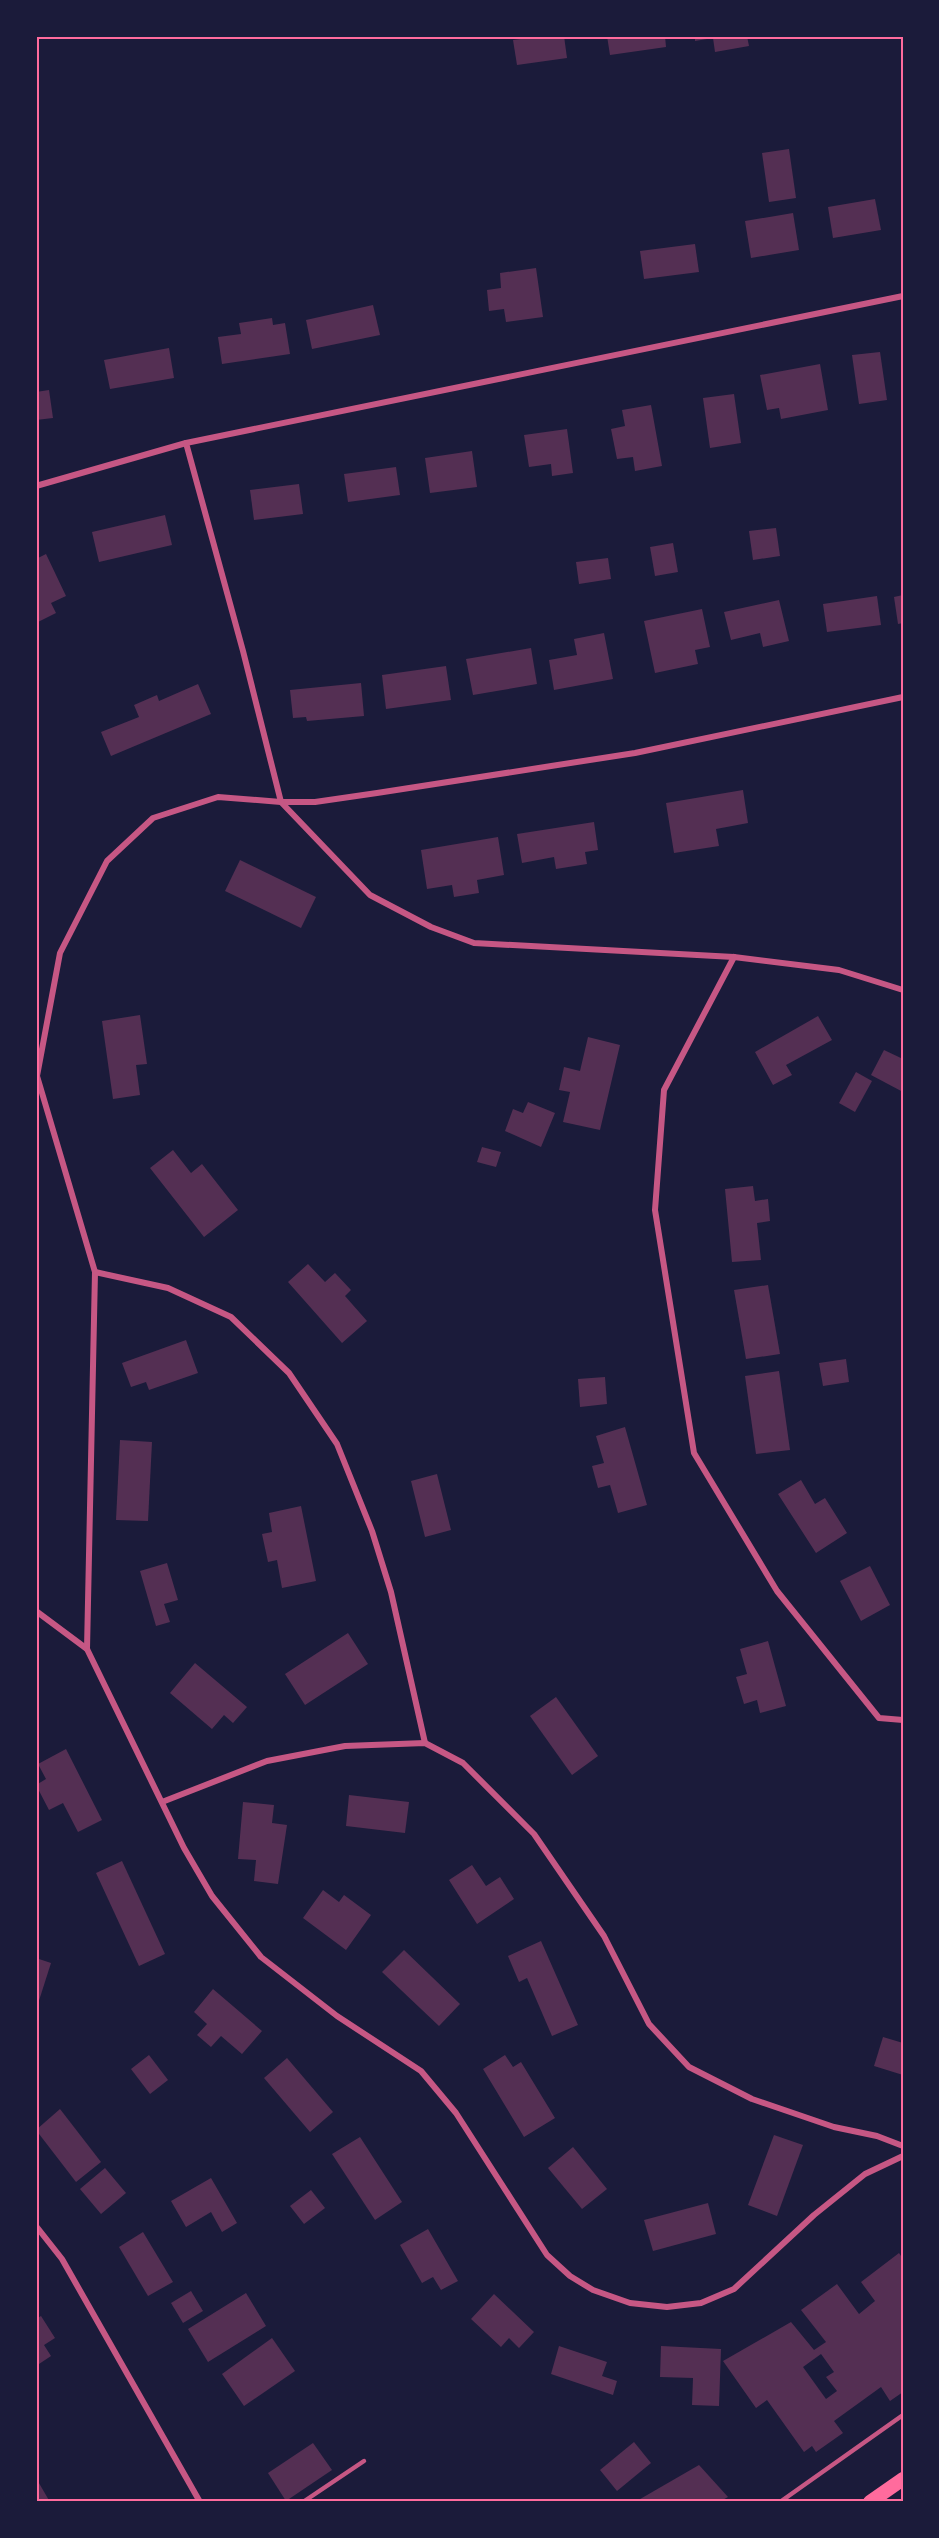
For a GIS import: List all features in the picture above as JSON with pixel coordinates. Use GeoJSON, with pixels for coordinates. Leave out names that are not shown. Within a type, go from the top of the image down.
{"type":"FeatureCollection","features":[{"type":"Feature","properties":{"kind":"main road"},"geometry":{"type":"LineString","coordinates":[[870,2502],[903,2480]]}},
{"type":"Feature","properties":{"kind":"street"},"geometry":{"type":"LineString","coordinates":[[36,486],[186,443],[903,296]]}},
{"type":"Feature","properties":{"kind":"street"},"geometry":{"type":"LineString","coordinates":[[186,443],[243,651],[281,802],[370,895],[431,927],[474,943],[734,957],[839,970],[903,990]]}},
{"type":"Feature","properties":{"kind":"street"},"geometry":{"type":"LineString","coordinates":[[87,1649],[95,1272],[37,1075],[60,953],[107,861],[153,818],[219,798],[315,802],[377,794],[635,753],[903,698]]}},
{"type":"Feature","properties":{"kind":"street"},"geometry":{"type":"LineString","coordinates":[[734,957],[663,1090],[655,1210],[694,1452],[777,1591],[879,1718],[903,1720]]}},
{"type":"Feature","properties":{"kind":"street"},"geometry":{"type":"LineString","coordinates":[[95,1272],[168,1288],[231,1317],[289,1373],[337,1444],[372,1531],[391,1592],[425,1743]]}},
{"type":"Feature","properties":{"kind":"street"},"geometry":{"type":"LineString","coordinates":[[36,1611],[87,1649],[184,1848],[212,1896],[261,1957],[337,2016],[421,2071],[456,2113],[547,2254],[570,2276],[593,2290],[630,2303],[667,2307],[701,2303],[734,2289],[814,2216],[865,2174],[903,2156]]}},
{"type":"Feature","properties":{"kind":"street"},"geometry":{"type":"LineString","coordinates":[[162,1802],[267,1761],[345,1746],[425,1743],[463,1763],[534,1834],[604,1936],[649,2024],[689,2067],[752,2099],[834,2127],[878,2136],[903,2146]]}},
{"type":"Feature","properties":{"kind":"street"},"geometry":{"type":"LineString","coordinates":[[36,2226],[62,2259],[200,2502]]}},
{"type":"Feature","properties":{"kind":"lane"},"geometry":{"type":"LineString","coordinates":[[780,2502],[903,2415]]}},
{"type":"Feature","properties":{"kind":"lane"},"geometry":{"type":"LineString","coordinates":[[303,2502],[364,2461]]}},
{"type":"Feature","properties":{"kind":"building"},"geometry":{"type":"Polygon","coordinates":[[[564,36],[567,58],[517,65],[513,40],[564,36]]]}},
{"type":"Feature","properties":{"kind":"building"},"geometry":{"type":"Polygon","coordinates":[[[607,36],[665,36],[666,47],[610,55],[607,36]]]}},
{"type":"Feature","properties":{"kind":"building"},"geometry":{"type":"Polygon","coordinates":[[[695,36],[747,36],[749,46],[715,52],[713,38],[695,41],[695,36]]]}},
{"type":"Feature","properties":{"kind":"building"},"geometry":{"type":"Polygon","coordinates":[[[789,149],[796,198],[769,202],[762,153],[789,149]]]}},
{"type":"Feature","properties":{"kind":"building"},"geometry":{"type":"Polygon","coordinates":[[[875,199],[881,230],[833,238],[828,207],[875,199]]]}},
{"type":"Feature","properties":{"kind":"building"},"geometry":{"type":"Polygon","coordinates":[[[793,213],[799,250],[751,258],[745,221],[793,213]]]}},
{"type":"Feature","properties":{"kind":"building"},"geometry":{"type":"Polygon","coordinates":[[[695,244],[699,272],[644,279],[640,251],[695,244]]]}},
{"type":"Feature","properties":{"kind":"building"},"geometry":{"type":"Polygon","coordinates":[[[536,268],[543,317],[506,322],[504,309],[489,311],[487,290],[501,288],[500,273],[536,268]]]}},
{"type":"Feature","properties":{"kind":"building"},"geometry":{"type":"Polygon","coordinates":[[[373,305],[380,335],[312,349],[306,320],[373,305]]]}},
{"type":"Feature","properties":{"kind":"building"},"geometry":{"type":"Polygon","coordinates":[[[272,318],[273,325],[285,323],[290,354],[222,364],[218,337],[241,334],[239,323],[272,318]]]}},
{"type":"Feature","properties":{"kind":"building"},"geometry":{"type":"Polygon","coordinates":[[[169,348],[174,378],[110,389],[104,360],[169,348]]]}},
{"type":"Feature","properties":{"kind":"building"},"geometry":{"type":"Polygon","coordinates":[[[880,352],[887,400],[859,404],[852,355],[880,352]]]}},
{"type":"Feature","properties":{"kind":"building"},"geometry":{"type":"Polygon","coordinates":[[[820,364],[828,410],[781,419],[779,408],[767,410],[760,375],[820,364]]]}},
{"type":"Feature","properties":{"kind":"building"},"geometry":{"type":"Polygon","coordinates":[[[49,390],[53,418],[36,420],[36,392],[49,390]]]}},
{"type":"Feature","properties":{"kind":"building"},"geometry":{"type":"Polygon","coordinates":[[[734,394],[741,443],[710,448],[703,398],[734,394]]]}},
{"type":"Feature","properties":{"kind":"building"},"geometry":{"type":"Polygon","coordinates":[[[651,405],[662,466],[635,471],[633,457],[617,459],[611,429],[625,426],[622,410],[651,405]]]}},
{"type":"Feature","properties":{"kind":"building"},"geometry":{"type":"Polygon","coordinates":[[[567,429],[573,473],[552,476],[551,464],[529,467],[524,435],[567,429]]]}},
{"type":"Feature","properties":{"kind":"building"},"geometry":{"type":"Polygon","coordinates":[[[472,451],[477,487],[430,493],[425,458],[472,451]]]}},
{"type":"Feature","properties":{"kind":"building"},"geometry":{"type":"Polygon","coordinates":[[[396,467],[400,495],[348,502],[344,474],[396,467]]]}},
{"type":"Feature","properties":{"kind":"building"},"geometry":{"type":"Polygon","coordinates":[[[299,484],[303,514],[254,520],[250,490],[299,484]]]}},
{"type":"Feature","properties":{"kind":"building"},"geometry":{"type":"Polygon","coordinates":[[[165,515],[172,545],[99,562],[92,532],[165,515]]]}},
{"type":"Feature","properties":{"kind":"building"},"geometry":{"type":"Polygon","coordinates":[[[776,528],[780,556],[753,560],[749,531],[776,528]]]}},
{"type":"Feature","properties":{"kind":"building"},"geometry":{"type":"Polygon","coordinates":[[[673,543],[678,572],[655,576],[650,547],[673,543]]]}},
{"type":"Feature","properties":{"kind":"building"},"geometry":{"type":"Polygon","coordinates":[[[46,554],[66,596],[51,603],[56,613],[36,623],[36,559],[46,554]]]}},
{"type":"Feature","properties":{"kind":"building"},"geometry":{"type":"Polygon","coordinates":[[[608,558],[611,579],[579,584],[576,562],[608,558]]]}},
{"type":"Feature","properties":{"kind":"building"},"geometry":{"type":"Polygon","coordinates":[[[903,595],[903,623],[898,624],[894,597],[903,595]]]}},
{"type":"Feature","properties":{"kind":"building"},"geometry":{"type":"Polygon","coordinates":[[[877,596],[881,625],[827,632],[823,604],[877,596]]]}},
{"type":"Feature","properties":{"kind":"building"},"geometry":{"type":"Polygon","coordinates":[[[779,600],[789,641],[763,647],[760,633],[731,640],[724,612],[779,600]]]}},
{"type":"Feature","properties":{"kind":"building"},"geometry":{"type":"Polygon","coordinates":[[[702,609],[710,647],[695,650],[698,664],[655,673],[644,621],[702,609]]]}},
{"type":"Feature","properties":{"kind":"building"},"geometry":{"type":"Polygon","coordinates":[[[604,633],[613,679],[554,690],[549,660],[577,655],[574,639],[604,633]]]}},
{"type":"Feature","properties":{"kind":"building"},"geometry":{"type":"Polygon","coordinates":[[[531,648],[537,684],[473,695],[466,659],[531,648]]]}},
{"type":"Feature","properties":{"kind":"building"},"geometry":{"type":"Polygon","coordinates":[[[446,666],[451,700],[386,709],[382,675],[446,666]]]}},
{"type":"Feature","properties":{"kind":"building"},"geometry":{"type":"Polygon","coordinates":[[[361,683],[364,716],[307,721],[306,717],[293,718],[290,690],[361,683]]]}},
{"type":"Feature","properties":{"kind":"building"},"geometry":{"type":"Polygon","coordinates":[[[198,684],[211,714],[111,756],[101,732],[139,717],[134,705],[157,695],[159,701],[198,684]]]}},
{"type":"Feature","properties":{"kind":"building"},"geometry":{"type":"Polygon","coordinates":[[[743,790],[748,823],[716,829],[719,846],[674,853],[666,803],[743,790]]]}},
{"type":"Feature","properties":{"kind":"building"},"geometry":{"type":"Polygon","coordinates":[[[594,822],[598,850],[585,852],[587,864],[556,869],[554,857],[522,863],[517,834],[594,822]]]}},
{"type":"Feature","properties":{"kind":"building"},"geometry":{"type":"Polygon","coordinates":[[[498,837],[504,875],[477,880],[479,893],[454,897],[452,885],[427,889],[421,850],[498,837]]]}},
{"type":"Feature","properties":{"kind":"building"},"geometry":{"type":"Polygon","coordinates":[[[240,860],[316,897],[301,928],[225,891],[240,860]]]}},
{"type":"Feature","properties":{"kind":"building"},"geometry":{"type":"Polygon","coordinates":[[[140,1015],[147,1064],[136,1065],[140,1095],[113,1099],[102,1021],[140,1015]]]}},
{"type":"Feature","properties":{"kind":"building"},"geometry":{"type":"Polygon","coordinates":[[[818,1016],[832,1040],[786,1065],[792,1075],[773,1085],[755,1052],[818,1016]]]}},
{"type":"Feature","properties":{"kind":"building"},"geometry":{"type":"Polygon","coordinates":[[[588,1037],[620,1045],[600,1130],[563,1122],[570,1092],[559,1090],[564,1067],[580,1071],[588,1037]]]}},
{"type":"Feature","properties":{"kind":"building"},"geometry":{"type":"Polygon","coordinates":[[[884,1050],[903,1059],[903,1092],[871,1075],[884,1050]]]}},
{"type":"Feature","properties":{"kind":"building"},"geometry":{"type":"Polygon","coordinates":[[[856,1072],[872,1081],[855,1112],[839,1103],[856,1072]]]}},
{"type":"Feature","properties":{"kind":"building"},"geometry":{"type":"Polygon","coordinates":[[[528,1102],[555,1113],[541,1147],[505,1131],[513,1109],[523,1113],[528,1102]]]}},
{"type":"Feature","properties":{"kind":"building"},"geometry":{"type":"Polygon","coordinates":[[[482,1147],[501,1152],[496,1167],[477,1162],[482,1147]]]}},
{"type":"Feature","properties":{"kind":"building"},"geometry":{"type":"Polygon","coordinates":[[[173,1150],[191,1173],[202,1164],[238,1210],[204,1237],[150,1168],[173,1150]]]}},
{"type":"Feature","properties":{"kind":"building"},"geometry":{"type":"Polygon","coordinates":[[[753,1186],[755,1201],[768,1199],[770,1221],[757,1223],[761,1260],[732,1262],[725,1189],[753,1186]]]}},
{"type":"Feature","properties":{"kind":"building"},"geometry":{"type":"Polygon","coordinates":[[[308,1264],[325,1282],[335,1273],[351,1290],[345,1296],[367,1321],[342,1343],[288,1282],[308,1264]]]}},
{"type":"Feature","properties":{"kind":"building"},"geometry":{"type":"Polygon","coordinates":[[[768,1285],[780,1354],[746,1359],[734,1290],[768,1285]]]}},
{"type":"Feature","properties":{"kind":"building"},"geometry":{"type":"Polygon","coordinates":[[[186,1340],[198,1373],[149,1390],[146,1382],[131,1387],[122,1363],[186,1340]]]}},
{"type":"Feature","properties":{"kind":"building"},"geometry":{"type":"Polygon","coordinates":[[[846,1359],[849,1382],[823,1386],[819,1363],[846,1359]]]}},
{"type":"Feature","properties":{"kind":"building"},"geometry":{"type":"Polygon","coordinates":[[[779,1371],[790,1450],[756,1454],[745,1376],[779,1371]]]}},
{"type":"Feature","properties":{"kind":"building"},"geometry":{"type":"Polygon","coordinates":[[[605,1377],[607,1404],[580,1407],[578,1379],[605,1377]]]}},
{"type":"Feature","properties":{"kind":"building"},"geometry":{"type":"Polygon","coordinates":[[[625,1427],[647,1505],[618,1513],[610,1485],[598,1488],[592,1466],[604,1463],[596,1436],[625,1427]]]}},
{"type":"Feature","properties":{"kind":"building"},"geometry":{"type":"Polygon","coordinates":[[[120,1440],[152,1442],[148,1521],[116,1520],[120,1440]]]}},
{"type":"Feature","properties":{"kind":"building"},"geometry":{"type":"Polygon","coordinates":[[[437,1474],[451,1530],[425,1537],[411,1481],[437,1474]]]}},
{"type":"Feature","properties":{"kind":"building"},"geometry":{"type":"Polygon","coordinates":[[[801,1480],[815,1504],[825,1498],[847,1533],[816,1553],[778,1494],[801,1480]]]}},
{"type":"Feature","properties":{"kind":"building"},"geometry":{"type":"Polygon","coordinates":[[[301,1506],[316,1581],[282,1588],[277,1560],[268,1562],[262,1534],[272,1532],[269,1513],[301,1506]]]}},
{"type":"Feature","properties":{"kind":"building"},"geometry":{"type":"Polygon","coordinates":[[[167,1563],[178,1600],[164,1604],[170,1622],[156,1626],[140,1571],[167,1563]]]}},
{"type":"Feature","properties":{"kind":"building"},"geometry":{"type":"Polygon","coordinates":[[[870,1566],[890,1605],[861,1621],[840,1581],[870,1566]]]}},
{"type":"Feature","properties":{"kind":"building"},"geometry":{"type":"Polygon","coordinates":[[[348,1633],[368,1664],[305,1705],[285,1674],[348,1633]]]}},
{"type":"Feature","properties":{"kind":"building"},"geometry":{"type":"Polygon","coordinates":[[[768,1641],[786,1706],[760,1713],[757,1700],[744,1704],[736,1677],[747,1674],[740,1649],[768,1641]]]}},
{"type":"Feature","properties":{"kind":"building"},"geometry":{"type":"Polygon","coordinates":[[[195,1663],[247,1707],[233,1723],[224,1715],[212,1729],[170,1693],[195,1663]]]}},
{"type":"Feature","properties":{"kind":"building"},"geometry":{"type":"Polygon","coordinates":[[[556,1697],[598,1756],[572,1775],[530,1716],[556,1697]]]}},
{"type":"Feature","properties":{"kind":"building"},"geometry":{"type":"Polygon","coordinates":[[[66,1749],[102,1820],[78,1832],[63,1803],[49,1810],[36,1785],[46,1779],[38,1764],[66,1749]]]}},
{"type":"Feature","properties":{"kind":"building"},"geometry":{"type":"Polygon","coordinates":[[[349,1795],[409,1802],[405,1833],[346,1826],[349,1795]]]}},
{"type":"Feature","properties":{"kind":"building"},"geometry":{"type":"Polygon","coordinates":[[[243,1802],[274,1805],[272,1823],[287,1825],[278,1884],[254,1881],[256,1860],[238,1859],[243,1802]]]}},
{"type":"Feature","properties":{"kind":"building"},"geometry":{"type":"Polygon","coordinates":[[[122,1861],[165,1954],[139,1966],[96,1873],[122,1861]]]}},
{"type":"Feature","properties":{"kind":"building"},"geometry":{"type":"Polygon","coordinates":[[[472,1865],[486,1886],[500,1877],[514,1899],[477,1924],[449,1880],[472,1865]]]}},
{"type":"Feature","properties":{"kind":"building"},"geometry":{"type":"Polygon","coordinates":[[[323,1890],[339,1902],[344,1895],[371,1915],[346,1950],[303,1918],[323,1890]]]}},
{"type":"Feature","properties":{"kind":"building"},"geometry":{"type":"Polygon","coordinates":[[[541,1941],[578,2025],[552,2036],[527,1978],[519,1982],[508,1956],[541,1941]]]}},
{"type":"Feature","properties":{"kind":"building"},"geometry":{"type":"Polygon","coordinates":[[[404,1950],[460,2004],[439,2026],[382,1972],[404,1950]]]}},
{"type":"Feature","properties":{"kind":"building"},"geometry":{"type":"Polygon","coordinates":[[[36,1958],[51,1963],[36,2010],[36,1958]]]}},
{"type":"Feature","properties":{"kind":"building"},"geometry":{"type":"Polygon","coordinates":[[[213,1989],[262,2031],[242,2054],[221,2036],[211,2047],[197,2035],[207,2024],[194,2012],[213,1989]]]}},
{"type":"Feature","properties":{"kind":"building"},"geometry":{"type":"Polygon","coordinates":[[[883,2037],[903,2043],[903,2075],[874,2066],[883,2037]]]}},
{"type":"Feature","properties":{"kind":"building"},"geometry":{"type":"Polygon","coordinates":[[[149,2055],[168,2080],[150,2094],[131,2069],[149,2055]]]}},
{"type":"Feature","properties":{"kind":"building"},"geometry":{"type":"Polygon","coordinates":[[[505,2055],[513,2067],[521,2062],[555,2118],[524,2137],[483,2069],[505,2055]]]}},
{"type":"Feature","properties":{"kind":"building"},"geometry":{"type":"Polygon","coordinates":[[[287,2058],[333,2112],[310,2132],[264,2078],[287,2058]]]}},
{"type":"Feature","properties":{"kind":"building"},"geometry":{"type":"Polygon","coordinates":[[[60,2109],[101,2162],[76,2182],[36,2130],[60,2109]]]}},
{"type":"Feature","properties":{"kind":"building"},"geometry":{"type":"Polygon","coordinates":[[[774,2135],[803,2145],[777,2216],[748,2205],[774,2135]]]}},
{"type":"Feature","properties":{"kind":"building"},"geometry":{"type":"Polygon","coordinates":[[[360,2137],[402,2202],[375,2220],[332,2154],[360,2137]]]}},
{"type":"Feature","properties":{"kind":"building"},"geometry":{"type":"Polygon","coordinates":[[[573,2147],[607,2189],[582,2209],[548,2168],[573,2147]]]}},
{"type":"Feature","properties":{"kind":"building"},"geometry":{"type":"Polygon","coordinates":[[[105,2168],[126,2193],[101,2214],[80,2189],[105,2168]]]}},
{"type":"Feature","properties":{"kind":"building"},"geometry":{"type":"Polygon","coordinates":[[[211,2178],[237,2223],[222,2232],[211,2212],[186,2227],[171,2201],[211,2178]]]}},
{"type":"Feature","properties":{"kind":"building"},"geometry":{"type":"Polygon","coordinates":[[[311,2190],[325,2208],[304,2224],[290,2206],[311,2190]]]}},
{"type":"Feature","properties":{"kind":"building"},"geometry":{"type":"Polygon","coordinates":[[[708,2203],[716,2234],[653,2251],[644,2220],[708,2203]]]}},
{"type":"Feature","properties":{"kind":"building"},"geometry":{"type":"Polygon","coordinates":[[[428,2229],[458,2281],[441,2290],[433,2277],[422,2283],[400,2245],[428,2229]]]}},
{"type":"Feature","properties":{"kind":"building"},"geometry":{"type":"Polygon","coordinates":[[[143,2232],[173,2282],[148,2296],[119,2247],[143,2232]]]}},
{"type":"Feature","properties":{"kind":"building"},"geometry":{"type":"Polygon","coordinates":[[[899,2253],[903,2259],[903,2392],[890,2401],[881,2387],[834,2421],[843,2433],[816,2452],[812,2446],[804,2452],[767,2400],[756,2408],[723,2361],[791,2322],[814,2350],[826,2342],[801,2310],[837,2284],[859,2314],[875,2301],[861,2282],[899,2253]],[[821,2354],[803,2367],[826,2399],[837,2391],[826,2377],[834,2372],[821,2354]]]}},
{"type":"Feature","properties":{"kind":"building"},"geometry":{"type":"Polygon","coordinates":[[[191,2291],[203,2311],[183,2323],[171,2303],[191,2291]]]}},
{"type":"Feature","properties":{"kind":"building"},"geometry":{"type":"Polygon","coordinates":[[[246,2293],[266,2326],[208,2362],[188,2329],[246,2293]]]}},
{"type":"Feature","properties":{"kind":"building"},"geometry":{"type":"Polygon","coordinates":[[[494,2294],[534,2332],[519,2348],[509,2338],[501,2347],[471,2319],[494,2294]]]}},
{"type":"Feature","properties":{"kind":"building"},"geometry":{"type":"Polygon","coordinates":[[[41,2316],[55,2338],[44,2345],[51,2356],[36,2366],[36,2319],[41,2316]]]}},
{"type":"Feature","properties":{"kind":"building"},"geometry":{"type":"Polygon","coordinates":[[[272,2338],[295,2371],[244,2406],[222,2374],[272,2338]]]}},
{"type":"Feature","properties":{"kind":"building"},"geometry":{"type":"Polygon","coordinates":[[[559,2346],[607,2362],[602,2376],[617,2381],[613,2395],[551,2374],[559,2346]]]}},
{"type":"Feature","properties":{"kind":"building"},"geometry":{"type":"Polygon","coordinates":[[[661,2346],[721,2349],[719,2406],[692,2405],[693,2378],[660,2377],[661,2346]]]}},
{"type":"Feature","properties":{"kind":"building"},"geometry":{"type":"Polygon","coordinates":[[[634,2442],[651,2463],[617,2491],[600,2470],[634,2442]]]}},
{"type":"Feature","properties":{"kind":"building"},"geometry":{"type":"Polygon","coordinates":[[[313,2443],[332,2470],[286,2501],[268,2473],[313,2443]]]}},
{"type":"Feature","properties":{"kind":"building"},"geometry":{"type":"Polygon","coordinates":[[[699,2465],[728,2497],[719,2502],[635,2502],[699,2465]]]}},
{"type":"Feature","properties":{"kind":"building"},"geometry":{"type":"Polygon","coordinates":[[[36,2478],[50,2502],[36,2502],[36,2478]]]}}]}
